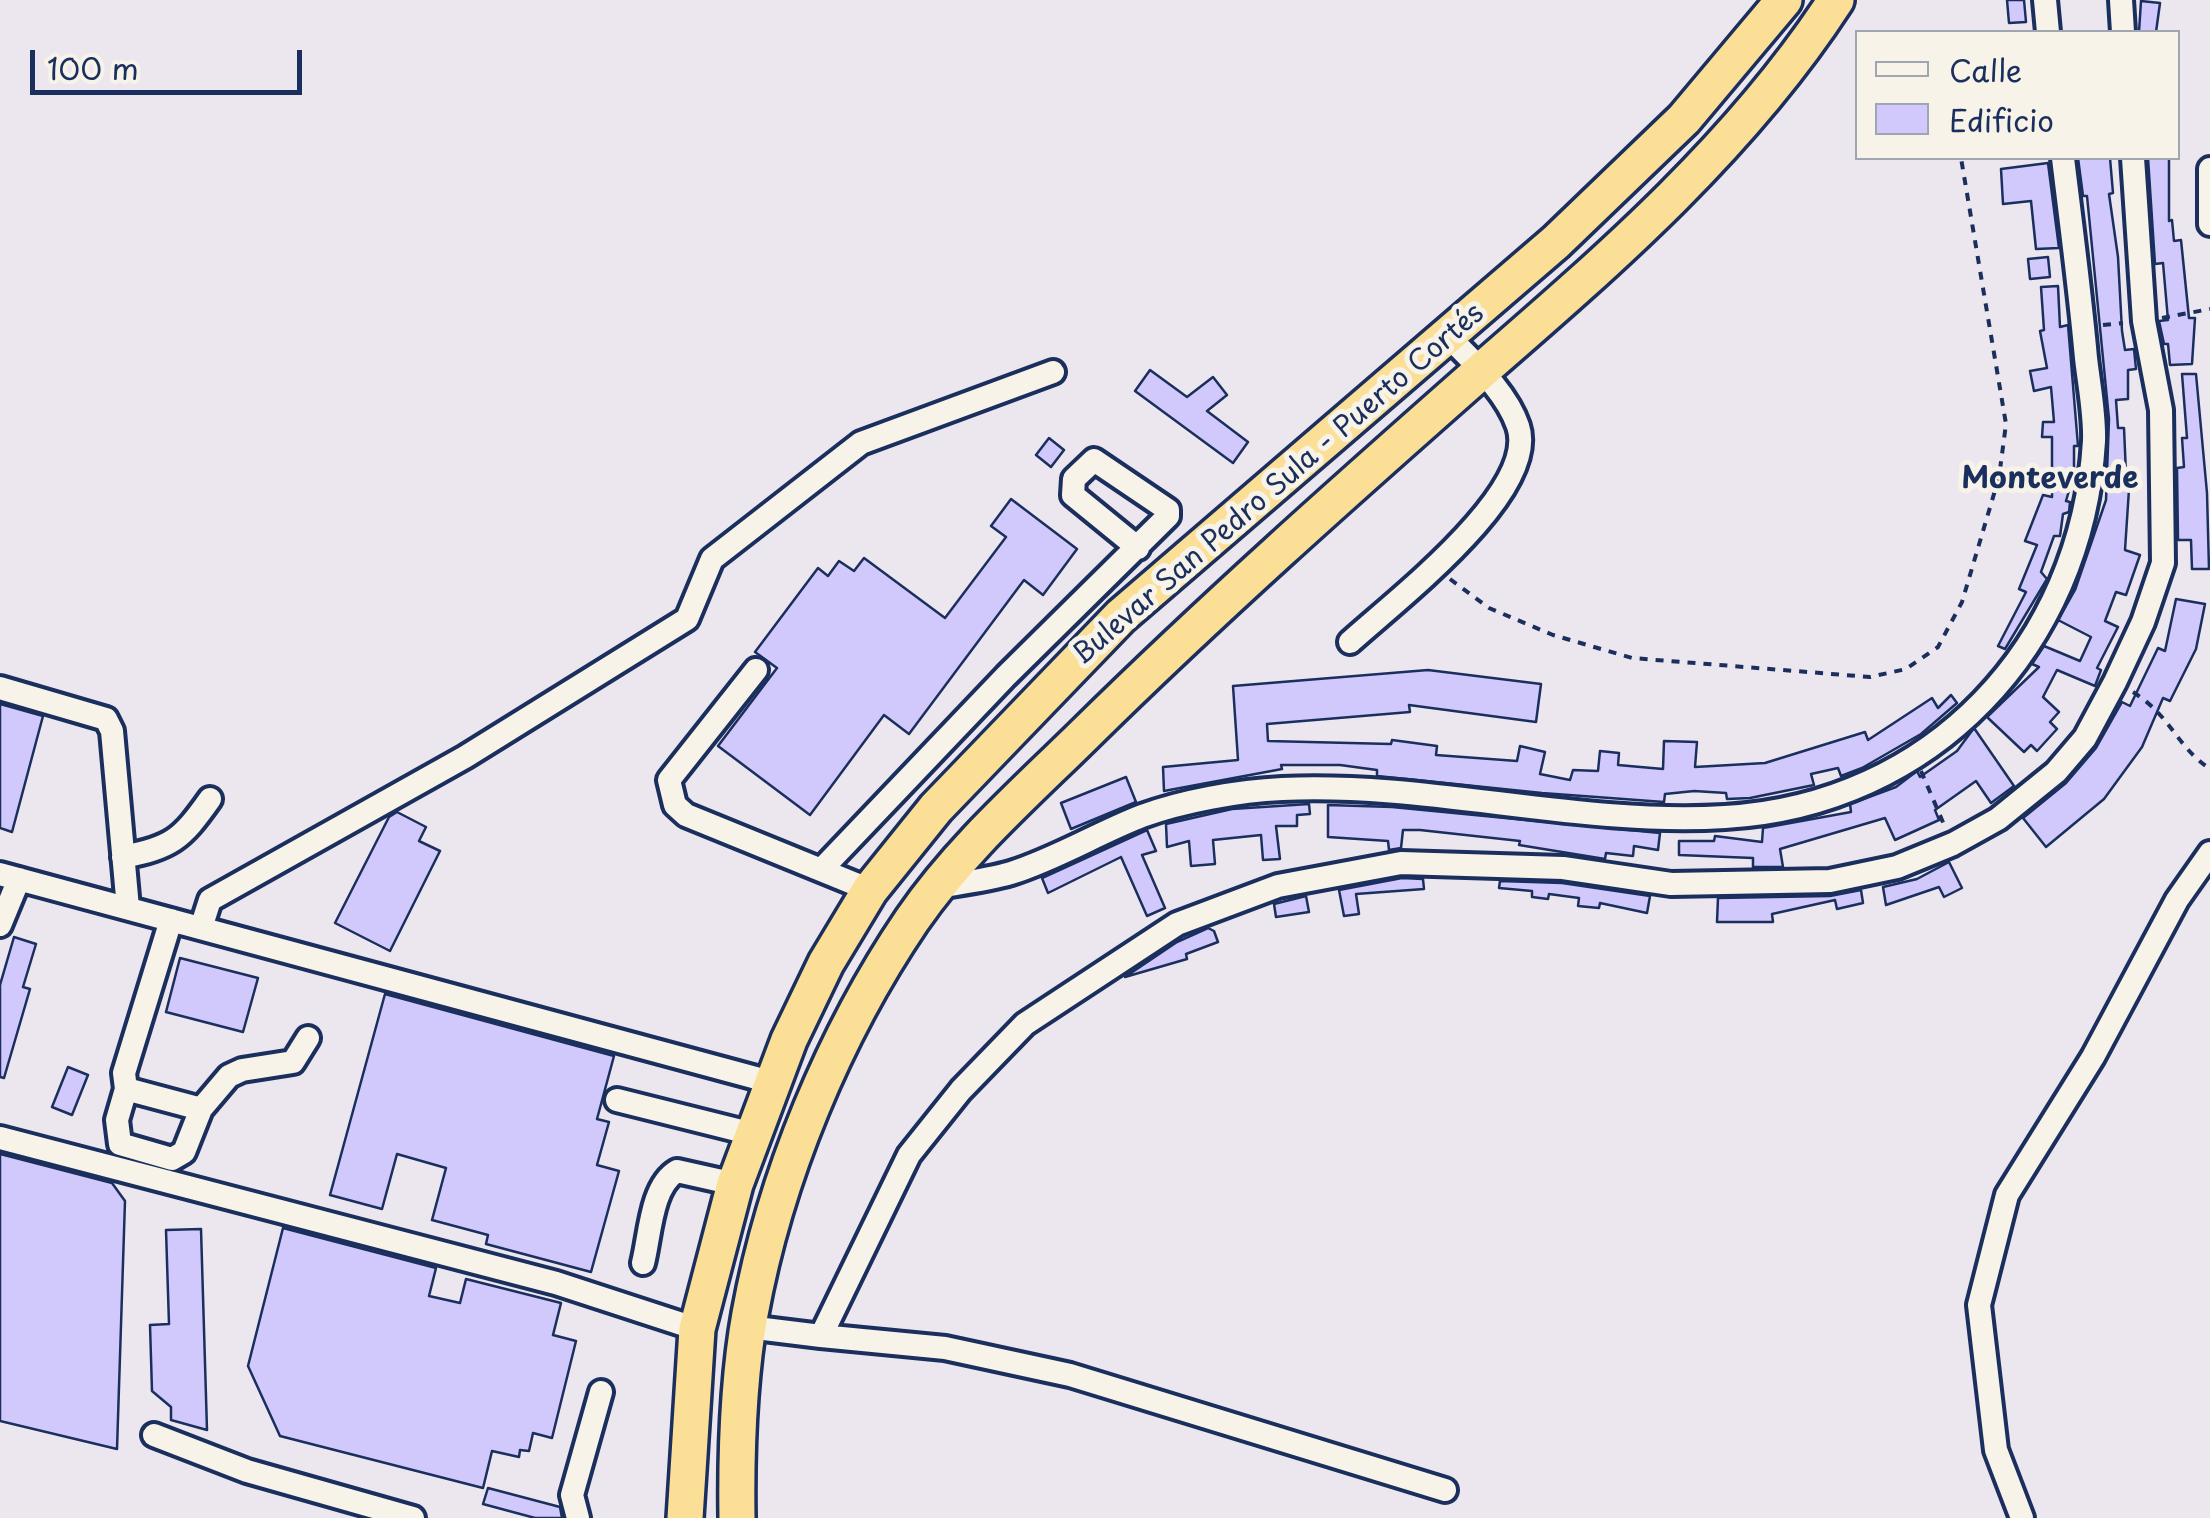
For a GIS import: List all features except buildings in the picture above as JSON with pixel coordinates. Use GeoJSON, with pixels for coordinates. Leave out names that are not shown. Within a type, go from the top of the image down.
{"type":"FeatureCollection","features":[{"type":"Feature","properties":{"kind":"highway","name":"Bulevar San Pedro Sula - Puerto Cortés"},"geometry":{"type":"LineString","coordinates":[[685,1518],[697,1329],[735,1184],[771,1082],[826,963],[870,890],[936,808],[1121,616],[1556,242],[1684,119],[1784,0]]}},
{"type":"Feature","properties":{"kind":"highway","name":"Bulevar San Pedro Sula - Puerto Cortés"},"geometry":{"type":"LineString","coordinates":[[737,1518],[736,1441],[748,1327],[788,1176],[824,1084],[867,994],[937,888],[981,836],[1164,657],[1603,267],[1785,72],[1836,0]]}},
{"type":"Feature","properties":{"kind":"street"},"geometry":{"type":"LineString","coordinates":[[2045,0],[2048,30]]}},
{"type":"Feature","properties":{"kind":"street"},"geometry":{"type":"LineString","coordinates":[[2122,0],[2122,30]]}},
{"type":"Feature","properties":{"kind":"street"},"geometry":{"type":"LineString","coordinates":[[937,888],[1012,872],[1147,814],[1276,789],[1348,788],[1578,810],[1726,818],[1817,802],[1867,784],[1916,758],[1971,715],[2017,664],[2039,632],[2076,543],[2094,437],[2063,160]]}},
{"type":"Feature","properties":{"kind":"street"},"geometry":{"type":"LineString","coordinates":[[821,1336],[908,1154],[961,1090],[1025,1024],[1177,924],[1278,886],[1401,863],[1562,868],[1671,884],[1788,884],[1897,867],[1953,844],[1998,819],[2056,772],[2085,738],[2115,682],[2144,622],[2162,563],[2162,410],[2144,321],[2133,160]]}},
{"type":"Feature","properties":{"kind":"street"},"geometry":{"type":"LineString","coordinates":[[2210,169],[2210,224]]}},
{"type":"Feature","properties":{"kind":"street"},"geometry":{"type":"LineString","coordinates":[[1350,642],[1432,566],[1504,491],[1517,467],[1521,450],[1517,423],[1482,371],[1448,335]]}},
{"type":"Feature","properties":{"kind":"street"},"geometry":{"type":"LineString","coordinates":[[201,928],[210,900],[465,757],[688,619],[712,559],[861,443],[1053,372]]}},
{"type":"Feature","properties":{"kind":"street"},"geometry":{"type":"LineString","coordinates":[[821,870],[1006,676],[1138,548]]}},
{"type":"Feature","properties":{"kind":"street"},"geometry":{"type":"LineString","coordinates":[[756,670],[669,780],[668,790],[686,816],[870,890]]}},
{"type":"Feature","properties":{"kind":"street"},"geometry":{"type":"LineString","coordinates":[[0,688],[106,719],[112,731],[128,908]]}},
{"type":"Feature","properties":{"kind":"street"},"geometry":{"type":"LineString","coordinates":[[123,857],[168,848],[210,799]]}},
{"type":"Feature","properties":{"kind":"street"},"geometry":{"type":"LineString","coordinates":[[2022,1518],[1996,1450],[1978,1305],[2007,1196],[2094,1057],[2178,900],[2210,854]]}},
{"type":"Feature","properties":{"kind":"street"},"geometry":{"type":"LineString","coordinates":[[0,924],[10,876],[771,1082]]}},
{"type":"Feature","properties":{"kind":"street"},"geometry":{"type":"LineString","coordinates":[[171,920],[124,1072],[126,1089],[117,1120],[120,1144],[172,1159],[184,1152],[201,1109],[229,1076],[242,1070],[294,1062],[308,1038]]}},
{"type":"Feature","properties":{"kind":"street"},"geometry":{"type":"LineString","coordinates":[[126,1089],[201,1109]]}},
{"type":"Feature","properties":{"kind":"street"},"geometry":{"type":"LineString","coordinates":[[618,1100],[752,1134]]}},
{"type":"Feature","properties":{"kind":"street"},"geometry":{"type":"LineString","coordinates":[[0,1138],[556,1283],[697,1329]]}},
{"type":"Feature","properties":{"kind":"street"},"geometry":{"type":"LineString","coordinates":[[643,1263],[661,1187],[668,1176],[676,1171],[735,1184]]}},
{"type":"Feature","properties":{"kind":"street"},"geometry":{"type":"LineString","coordinates":[[748,1327],[945,1348],[1070,1375],[1445,1490]]}},
{"type":"Feature","properties":{"kind":"street"},"geometry":{"type":"LineString","coordinates":[[578,1518],[572,1495],[601,1392]]}},
{"type":"Feature","properties":{"kind":"street"},"geometry":{"type":"LineString","coordinates":[[154,1436],[247,1471],[413,1518]]}},
{"type":"Feature","properties":{"kind":"path"},"geometry":{"type":"LineString","coordinates":[[1432,566],[1488,608],[1553,635],[1632,658],[1870,677],[1906,670],[1938,647],[1962,602],[1984,534],[2006,424],[1961,160]]}},
{"type":"Feature","properties":{"kind":"path"},"geometry":{"type":"LineString","coordinates":[[2115,682],[2156,706],[2194,758],[2210,768]]}},
{"type":"Feature","properties":{"kind":"path"},"geometry":{"type":"LineString","coordinates":[[1916,758],[1953,844]]}},
{"type":"Feature","properties":{"kind":"district","name":"Monteverde"},"geometry":{"type":"Point","coordinates":[2050,480]}}]}
